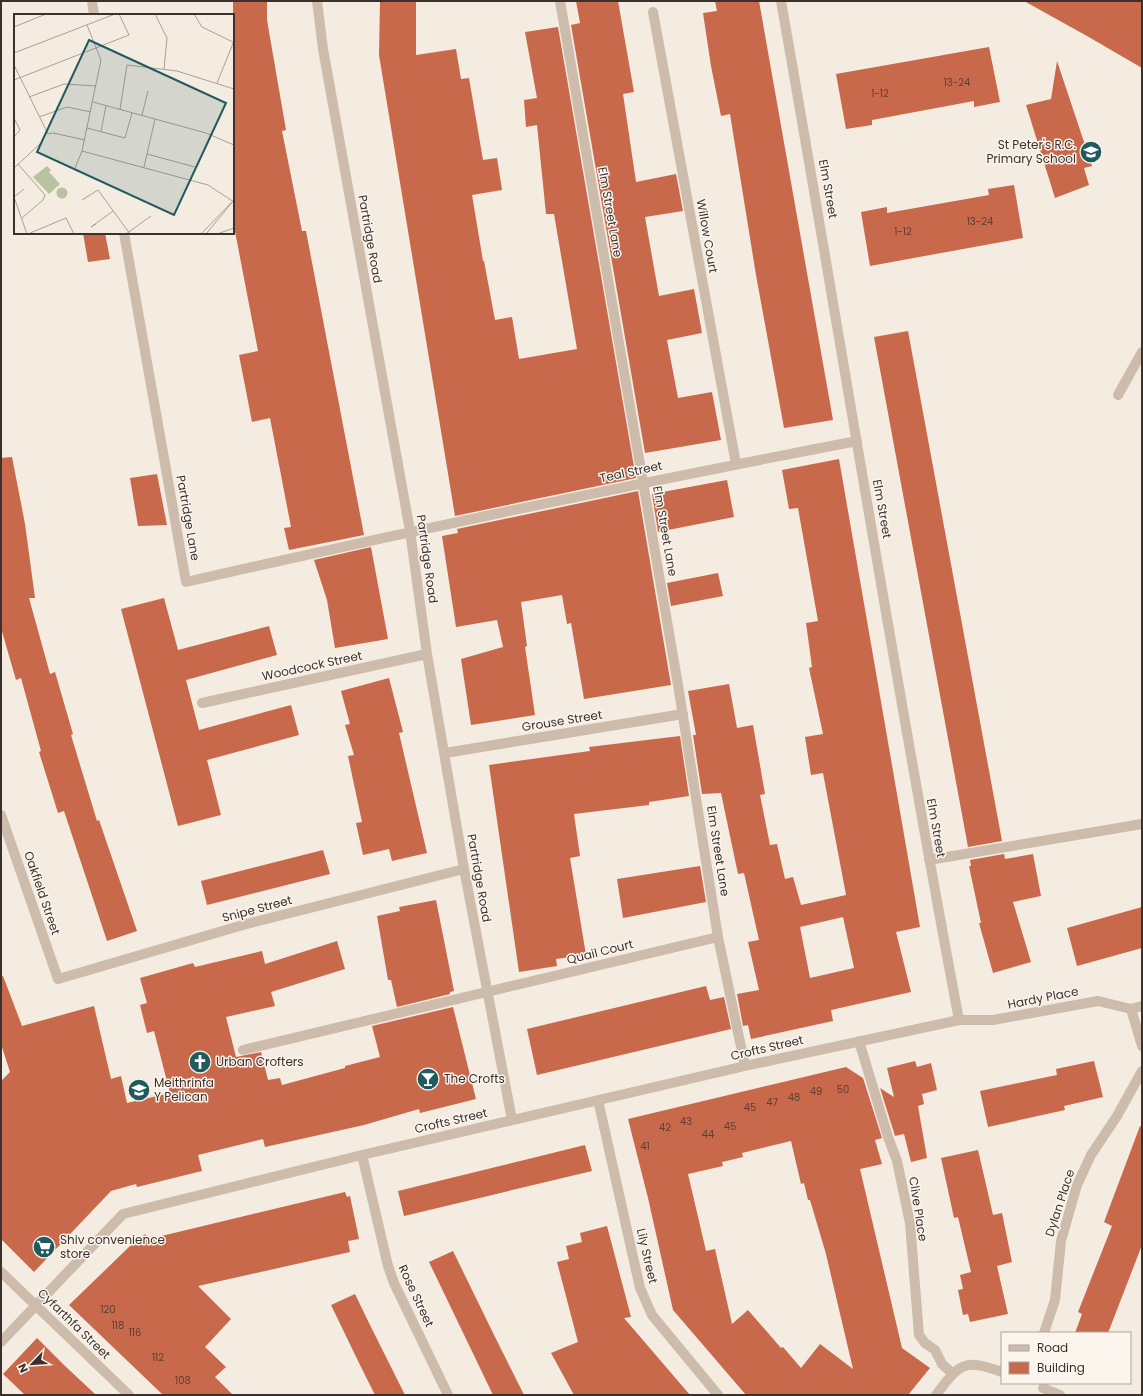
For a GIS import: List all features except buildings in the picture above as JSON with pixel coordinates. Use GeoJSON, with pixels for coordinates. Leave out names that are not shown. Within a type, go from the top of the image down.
{"type":"FeatureCollection","features":[{"type":"Feature","properties":{"kind":"street"},"geometry":{"type":"LineString","coordinates":[[92,1],[94,14]]}},
{"type":"Feature","properties":{"kind":"street","name":"Partridge Road"},"geometry":{"type":"LineString","coordinates":[[317,1],[323,49],[410,531],[427,654],[464,869],[512,1120]]}},
{"type":"Feature","properties":{"kind":"street","name":"Elm Street Lane"},"geometry":{"type":"LineString","coordinates":[[560,1],[683,714],[718,937],[745,1066]]}},
{"type":"Feature","properties":{"kind":"street","name":"Elm Street"},"geometry":{"type":"LineString","coordinates":[[781,1],[813,177],[929,860],[959,1020]]}},
{"type":"Feature","properties":{"kind":"street","name":"Willow Court"},"geometry":{"type":"LineString","coordinates":[[653,12],[736,464]]}},
{"type":"Feature","properties":{"kind":"street","name":"Partridge Lane"},"geometry":{"type":"LineString","coordinates":[[124,234],[186,582],[410,531]]}},
{"type":"Feature","properties":{"kind":"street"},"geometry":{"type":"LineString","coordinates":[[1118,395],[1142,352]]}},
{"type":"Feature","properties":{"kind":"street","name":"Teal Street"},"geometry":{"type":"LineString","coordinates":[[410,531],[643,482],[857,441]]}},
{"type":"Feature","properties":{"kind":"street","name":"Woodcock Street"},"geometry":{"type":"LineString","coordinates":[[202,703],[427,654]]}},
{"type":"Feature","properties":{"kind":"street","name":"Grouse Street"},"geometry":{"type":"LineString","coordinates":[[445,753],[683,714]]}},
{"type":"Feature","properties":{"kind":"street","name":"Oakfield Street"},"geometry":{"type":"LineString","coordinates":[[1,815],[58,979]]}},
{"type":"Feature","properties":{"kind":"street"},"geometry":{"type":"LineString","coordinates":[[929,860],[1142,824]]}},
{"type":"Feature","properties":{"kind":"street","name":"Snipe Street"},"geometry":{"type":"LineString","coordinates":[[58,979],[243,926],[464,869]]}},
{"type":"Feature","properties":{"kind":"street","name":"Quail Court"},"geometry":{"type":"LineString","coordinates":[[243,1050],[718,937]]}},
{"type":"Feature","properties":{"kind":"street","name":"Hardy Place"},"geometry":{"type":"LineString","coordinates":[[959,1020],[993,1020],[1098,1001],[1131,1008]]}},
{"type":"Feature","properties":{"kind":"street"},"geometry":{"type":"LineString","coordinates":[[1142,1006],[1131,1008],[1142,1046]]}},
{"type":"Feature","properties":{"kind":"street","name":"Crofts Street"},"geometry":{"type":"LineString","coordinates":[[1,1342],[123,1214],[362,1155],[598,1100],[745,1066],[959,1020]]}},
{"type":"Feature","properties":{"kind":"street","name":"Clive Place"},"geometry":{"type":"LineString","coordinates":[[859,1041],[888,1137],[897,1161],[910,1222],[919,1335],[925,1343],[935,1350],[942,1364],[952,1373]]}},
{"type":"Feature","properties":{"kind":"street","name":"Dylan Place"},"geometry":{"type":"LineString","coordinates":[[1044,1332],[1056,1300],[1061,1241],[1077,1185],[1091,1155],[1118,1116],[1142,1071]]}},
{"type":"Feature","properties":{"kind":"street","name":"Lily Street"},"geometry":{"type":"LineString","coordinates":[[598,1100],[640,1288],[652,1315],[718,1395]]}},
{"type":"Feature","properties":{"kind":"street","name":"Rose Street"},"geometry":{"type":"LineString","coordinates":[[362,1155],[388,1266],[448,1395]]}},
{"type":"Feature","properties":{"kind":"street","name":"Cyfarthfa Street"},"geometry":{"type":"LineString","coordinates":[[1,1272],[129,1395]]}},
{"type":"Feature","properties":{"kind":"street"},"geometry":{"type":"LineString","coordinates":[[936,1395],[952,1373],[972,1364],[982,1364],[1001,1372]]}},
{"type":"Feature","properties":{"kind":"street"},"geometry":{"type":"LineString","coordinates":[[1043,1388],[1060,1395]]}},
{"type":"Feature","properties":{"kind":"place","name":"St Peter's R.C. Primary School"},"geometry":{"type":"Point","coordinates":[1091,152]}},
{"type":"Feature","properties":{"kind":"place","name":"Urban Crofters"},"geometry":{"type":"Point","coordinates":[200,1062]}},
{"type":"Feature","properties":{"kind":"place","name":"The Crofts"},"geometry":{"type":"Point","coordinates":[428,1079]}},
{"type":"Feature","properties":{"kind":"place","name":"Meithrinfa Y Pelican"},"geometry":{"type":"Point","coordinates":[139,1090]}},
{"type":"Feature","properties":{"kind":"place","name":"Shiv convenience store"},"geometry":{"type":"Point","coordinates":[44,1247]}}]}
